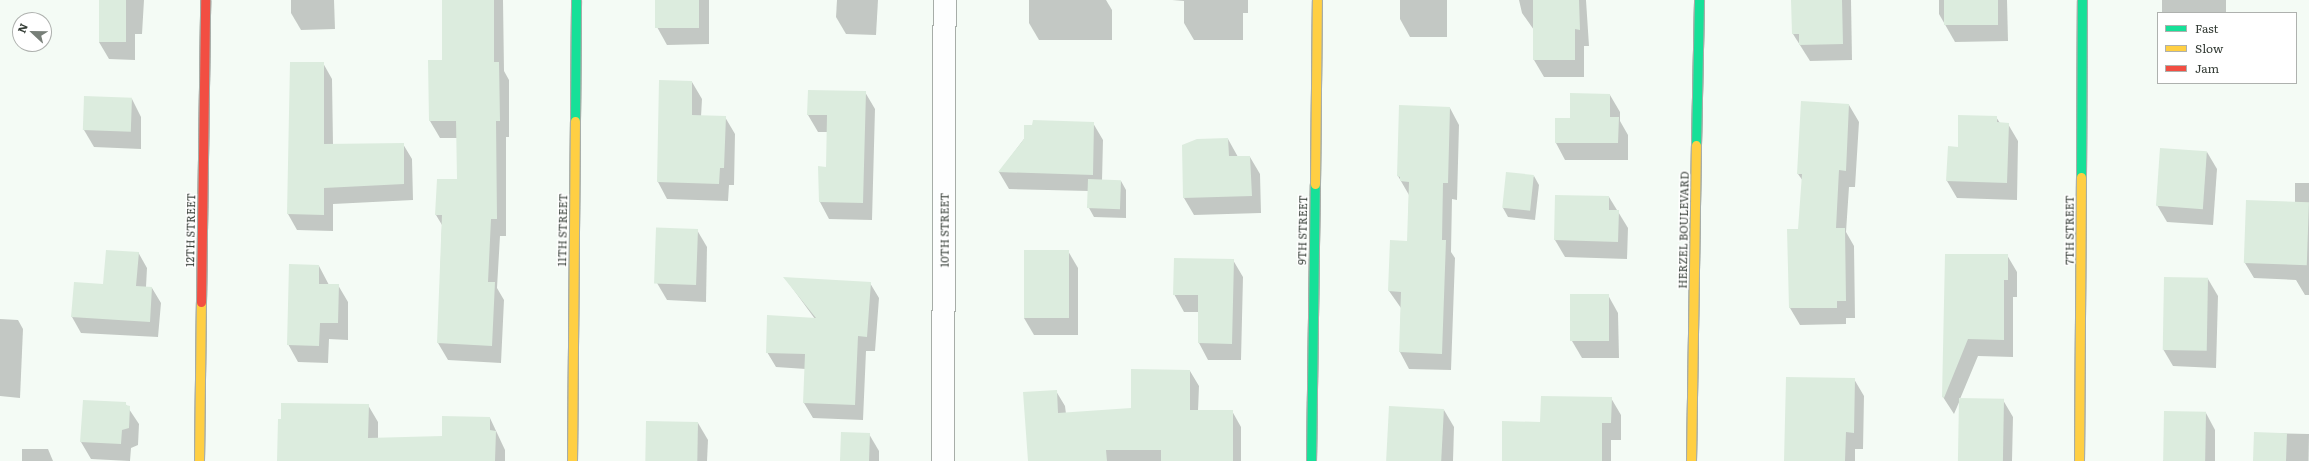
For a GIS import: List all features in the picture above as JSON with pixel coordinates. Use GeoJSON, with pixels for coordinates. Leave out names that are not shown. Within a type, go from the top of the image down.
{"type":"FeatureCollection","features":[{"type":"Feature","properties":{"kind":"street","name":"12TH STREET"},"geometry":{"type":"LineString","coordinates":[[199,461],[205,0]]}},
{"type":"Feature","properties":{"kind":"street","name":"11TH STREET"},"geometry":{"type":"LineString","coordinates":[[572,461],[576,0]]}},
{"type":"Feature","properties":{"kind":"street","name":"10TH STREET"},"geometry":{"type":"LineString","coordinates":[[943,461],[946,0]]}},
{"type":"Feature","properties":{"kind":"street","name":"9TH STREET"},"geometry":{"type":"LineString","coordinates":[[1311,461],[1317,0]]}},
{"type":"Feature","properties":{"kind":"street","name":"HERZEL BOULEVARD"},"geometry":{"type":"LineString","coordinates":[[1691,461],[1698,0]]}},
{"type":"Feature","properties":{"kind":"street","name":"7TH STREET"},"geometry":{"type":"LineString","coordinates":[[2079,461],[2082,0]]}},
{"type":"Feature","properties":{"kind":"building"},"geometry":{"type":"Polygon","coordinates":[[[99,0],[126,0],[126,42],[99,42],[99,0]]]}},
{"type":"Feature","properties":{"kind":"building"},"geometry":{"type":"Polygon","coordinates":[[[442,0],[494,0],[494,62],[499,62],[500,121],[496,121],[497,219],[491,219],[488,282],[495,282],[492,346],[437,343],[442,215],[435,215],[437,179],[457,179],[456,121],[429,121],[428,60],[442,60],[442,0]]]}},
{"type":"Feature","properties":{"kind":"building"},"geometry":{"type":"Polygon","coordinates":[[[655,0],[699,0],[699,28],[655,28],[655,0]]]}},
{"type":"Feature","properties":{"kind":"building"},"geometry":{"type":"Polygon","coordinates":[[[1533,0],[1579,0],[1580,30],[1575,29],[1575,60],[1533,60],[1533,0]]]}},
{"type":"Feature","properties":{"kind":"building"},"geometry":{"type":"Polygon","coordinates":[[[1791,0],[1842,0],[1843,44],[1799,45],[1799,34],[1792,34],[1791,0]]]}},
{"type":"Feature","properties":{"kind":"building"},"geometry":{"type":"Polygon","coordinates":[[[1944,0],[1998,0],[1998,25],[1944,25],[1944,0]]]}},
{"type":"Feature","properties":{"kind":"building"},"geometry":{"type":"Polygon","coordinates":[[[290,62],[324,62],[324,144],[404,143],[404,184],[324,188],[324,215],[287,214],[290,62]]]}},
{"type":"Feature","properties":{"kind":"building"},"geometry":{"type":"Polygon","coordinates":[[[659,80],[692,81],[692,115],[726,116],[724,168],[720,168],[719,184],[657,182],[659,80]]]}},
{"type":"Feature","properties":{"kind":"building"},"geometry":{"type":"Polygon","coordinates":[[[808,90],[866,91],[863,203],[819,202],[818,166],[826,167],[827,115],[807,115],[808,90]]]}},
{"type":"Feature","properties":{"kind":"building"},"geometry":{"type":"Polygon","coordinates":[[[1570,93],[1610,94],[1610,117],[1619,117],[1618,143],[1555,143],[1555,118],[1570,118],[1570,93]]]}},
{"type":"Feature","properties":{"kind":"building"},"geometry":{"type":"Polygon","coordinates":[[[84,96],[132,98],[131,132],[83,130],[84,96]]]}},
{"type":"Feature","properties":{"kind":"building"},"geometry":{"type":"Polygon","coordinates":[[[1801,101],[1849,104],[1846,171],[1839,170],[1836,228],[1845,228],[1846,301],[1837,301],[1837,308],[1789,308],[1787,229],[1798,229],[1802,174],[1797,174],[1801,101]]]}},
{"type":"Feature","properties":{"kind":"building"},"geometry":{"type":"Polygon","coordinates":[[[1399,105],[1450,107],[1448,183],[1443,183],[1442,240],[1446,240],[1442,354],[1399,352],[1401,292],[1388,291],[1390,240],[1407,241],[1409,182],[1400,181],[1400,177],[1397,176],[1399,105]]]}},
{"type":"Feature","properties":{"kind":"building"},"geometry":{"type":"Polygon","coordinates":[[[1958,115],[1997,116],[1997,122],[2009,123],[2007,183],[1946,181],[1948,146],[1958,147],[1958,115]]]}},
{"type":"Feature","properties":{"kind":"building"},"geometry":{"type":"Polygon","coordinates":[[[1033,120],[1094,122],[1093,175],[998,172],[1024,139],[1024,125],[1032,125],[1033,120]]]}},
{"type":"Feature","properties":{"kind":"building"},"geometry":{"type":"Polygon","coordinates":[[[1228,138],[1229,156],[1250,156],[1252,196],[1183,198],[1182,145],[1197,139],[1228,138]]]}},
{"type":"Feature","properties":{"kind":"building"},"geometry":{"type":"Polygon","coordinates":[[[2160,148],[2207,151],[2203,209],[2156,206],[2160,148]]]}},
{"type":"Feature","properties":{"kind":"building"},"geometry":{"type":"Polygon","coordinates":[[[1506,172],[1534,175],[1530,211],[1502,208],[1506,172]]]}},
{"type":"Feature","properties":{"kind":"building"},"geometry":{"type":"Polygon","coordinates":[[[1088,179],[1121,180],[1120,209],[1087,208],[1088,179]]]}},
{"type":"Feature","properties":{"kind":"building"},"geometry":{"type":"Polygon","coordinates":[[[1555,195],[1609,196],[1609,210],[1619,210],[1618,242],[1554,240],[1555,195]]]}},
{"type":"Feature","properties":{"kind":"building"},"geometry":{"type":"Polygon","coordinates":[[[2246,200],[2309,202],[2307,265],[2244,263],[2246,200]]]}},
{"type":"Feature","properties":{"kind":"building"},"geometry":{"type":"Polygon","coordinates":[[[656,228],[698,229],[696,285],[654,284],[656,228]]]}},
{"type":"Feature","properties":{"kind":"building"},"geometry":{"type":"Polygon","coordinates":[[[106,250],[139,252],[136,286],[152,287],[150,322],[71,317],[74,282],[103,284],[106,250]]]}},
{"type":"Feature","properties":{"kind":"building"},"geometry":{"type":"Polygon","coordinates":[[[1024,250],[1069,250],[1069,318],[1024,318],[1024,250]]]}},
{"type":"Feature","properties":{"kind":"building"},"geometry":{"type":"Polygon","coordinates":[[[1945,254],[2008,254],[2008,280],[2004,280],[2004,340],[1968,339],[1944,398],[1942,397],[1945,254]]]}},
{"type":"Feature","properties":{"kind":"building"},"geometry":{"type":"Polygon","coordinates":[[[1174,258],[1234,259],[1232,344],[1198,343],[1198,295],[1173,295],[1174,258]]]}},
{"type":"Feature","properties":{"kind":"building"},"geometry":{"type":"Polygon","coordinates":[[[289,264],[319,265],[319,284],[339,284],[338,323],[320,323],[319,346],[287,345],[289,264]]]}},
{"type":"Feature","properties":{"kind":"building"},"geometry":{"type":"Polygon","coordinates":[[[783,277],[871,282],[867,337],[858,336],[855,405],[803,403],[805,354],[766,353],[767,315],[816,318],[783,277]]]}},
{"type":"Feature","properties":{"kind":"building"},"geometry":{"type":"Polygon","coordinates":[[[2164,277],[2208,278],[2207,351],[2163,350],[2164,277]]]}},
{"type":"Feature","properties":{"kind":"building"},"geometry":{"type":"Polygon","coordinates":[[[1570,294],[1609,294],[1609,341],[1570,341],[1570,294]]]}},
{"type":"Feature","properties":{"kind":"building"},"geometry":{"type":"Polygon","coordinates":[[[1131,369],[1190,370],[1190,410],[1233,410],[1233,461],[1161,461],[1161,450],[1106,450],[1107,461],[1028,461],[1023,392],[1057,390],[1058,413],[1131,408],[1131,369]]]}},
{"type":"Feature","properties":{"kind":"building"},"geometry":{"type":"Polygon","coordinates":[[[1786,377],[1855,378],[1854,433],[1846,432],[1845,461],[1784,461],[1786,377]]]}},
{"type":"Feature","properties":{"kind":"building"},"geometry":{"type":"Polygon","coordinates":[[[1541,396],[1612,397],[1611,423],[1602,423],[1602,461],[1502,461],[1502,421],[1540,422],[1541,396]]]}},
{"type":"Feature","properties":{"kind":"building"},"geometry":{"type":"Polygon","coordinates":[[[1959,398],[2004,399],[2003,461],[1958,461],[1959,398]]]}},
{"type":"Feature","properties":{"kind":"building"},"geometry":{"type":"Polygon","coordinates":[[[83,400],[126,402],[126,405],[130,406],[129,428],[122,430],[121,444],[80,442],[83,400]]]}},
{"type":"Feature","properties":{"kind":"building"},"geometry":{"type":"Polygon","coordinates":[[[281,403],[369,404],[368,438],[442,436],[442,416],[490,417],[490,430],[496,431],[495,461],[277,461],[278,419],[281,419],[281,403]]]}},
{"type":"Feature","properties":{"kind":"building"},"geometry":{"type":"Polygon","coordinates":[[[1389,406],[1444,409],[1441,461],[1386,461],[1389,406]]]}},
{"type":"Feature","properties":{"kind":"building"},"geometry":{"type":"Polygon","coordinates":[[[2164,411],[2206,412],[2205,461],[2163,461],[2164,411]]]}},
{"type":"Feature","properties":{"kind":"building"},"geometry":{"type":"Polygon","coordinates":[[[646,421],[698,422],[697,461],[645,461],[646,421]]]}},
{"type":"Feature","properties":{"kind":"building"},"geometry":{"type":"Polygon","coordinates":[[[841,432],[870,433],[869,461],[840,461],[841,432]]]}},
{"type":"Feature","properties":{"kind":"building"},"geometry":{"type":"Polygon","coordinates":[[[2254,432],[2287,433],[2286,461],[2253,461],[2254,432]]]}},
{"type":"Feature","properties":{"kind":"traffic: fast"},"geometry":{"type":"LineString","coordinates":[[575,121],[576,0]]}},
{"type":"Feature","properties":{"kind":"traffic: fast"},"geometry":{"type":"LineString","coordinates":[[1696,145],[1699,0]]}},
{"type":"Feature","properties":{"kind":"traffic: fast"},"geometry":{"type":"LineString","coordinates":[[2081,177],[2082,0]]}},
{"type":"Feature","properties":{"kind":"traffic: fast"},"geometry":{"type":"LineString","coordinates":[[1311,461],[1315,184]]}},
{"type":"Feature","properties":{"kind":"traffic: slow"},"geometry":{"type":"LineString","coordinates":[[1315,184],[1317,0]]}},
{"type":"Feature","properties":{"kind":"traffic: slow"},"geometry":{"type":"LineString","coordinates":[[572,461],[575,121]]}},
{"type":"Feature","properties":{"kind":"traffic: slow"},"geometry":{"type":"LineString","coordinates":[[1691,461],[1696,145]]}},
{"type":"Feature","properties":{"kind":"traffic: slow"},"geometry":{"type":"LineString","coordinates":[[2079,461],[2081,177]]}},
{"type":"Feature","properties":{"kind":"traffic: slow"},"geometry":{"type":"LineString","coordinates":[[199,461],[201,302]]}},
{"type":"Feature","properties":{"kind":"traffic: jam"},"geometry":{"type":"LineString","coordinates":[[201,302],[205,0]]}}]}
